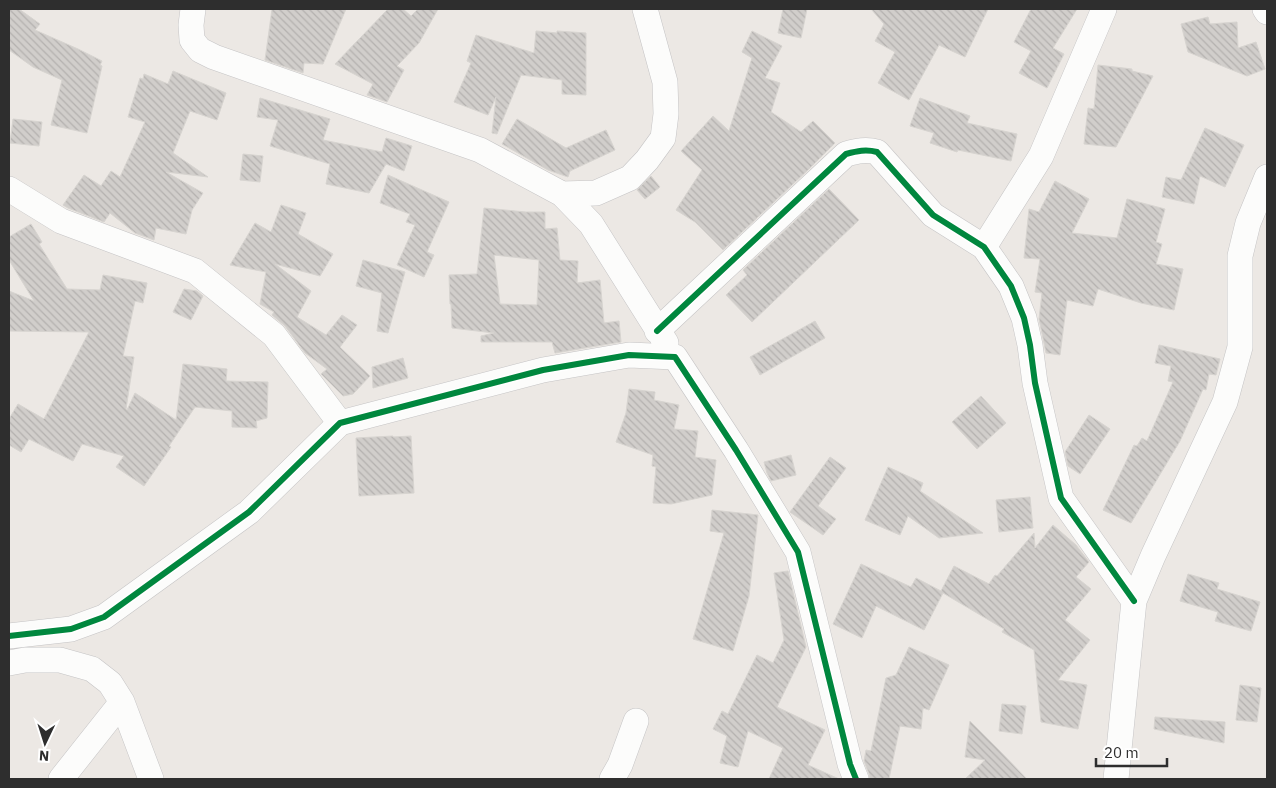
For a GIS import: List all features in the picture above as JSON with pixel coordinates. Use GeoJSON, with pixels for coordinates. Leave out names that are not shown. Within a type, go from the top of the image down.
{"type":"FeatureCollection","features":[{"type":"Feature","properties":{"kind":"street"},"geometry":{"type":"LineString","coordinates":[[193,9],[192,40],[200,50],[207,54],[480,150],[562,194],[591,224],[657,331],[736,450],[798,552],[850,764],[856,779]]}},
{"type":"Feature","properties":{"kind":"street"},"geometry":{"type":"LineString","coordinates":[[562,194],[596,193],[630,178],[648,160],[663,138],[666,114],[665,82],[645,9]]}},
{"type":"Feature","properties":{"kind":"street"},"geometry":{"type":"LineString","coordinates":[[984,247],[1041,156],[1104,9]]}},
{"type":"Feature","properties":{"kind":"street"},"geometry":{"type":"LineString","coordinates":[[657,331],[846,154],[869,150],[877,152],[933,215],[984,247],[1011,286],[1024,318],[1030,345],[1034,384],[1061,498],[1134,601]]}},
{"type":"Feature","properties":{"kind":"street"},"geometry":{"type":"LineString","coordinates":[[1116,779],[1134,601],[1225,402],[1240,347],[1240,256],[1248,223],[1267,177]]}},
{"type":"Feature","properties":{"kind":"street"},"geometry":{"type":"LineString","coordinates":[[9,189],[61,221],[195,271],[274,335],[340,424]]}},
{"type":"Feature","properties":{"kind":"street"},"geometry":{"type":"LineString","coordinates":[[9,636],[71,629],[104,617],[250,512],[340,424],[543,370],[629,355],[676,357]]}},
{"type":"Feature","properties":{"kind":"street"},"geometry":{"type":"LineString","coordinates":[[9,663],[25,660],[60,660],[92,669],[110,683],[122,702],[151,779]]}},
{"type":"Feature","properties":{"kind":"street"},"geometry":{"type":"LineString","coordinates":[[61,779],[122,702]]}},
{"type":"Feature","properties":{"kind":"street"},"geometry":{"type":"LineString","coordinates":[[612,779],[620,765],[636,721]]}},
{"type":"Feature","properties":{"kind":"building"},"geometry":{"type":"Polygon","coordinates":[[[9,9],[19,9],[40,24],[35,30],[102,61],[87,133],[51,125],[62,80],[33,67],[9,50],[9,9]]]}},
{"type":"Feature","properties":{"kind":"building"},"geometry":{"type":"Polygon","coordinates":[[[272,9],[346,9],[323,64],[304,63],[303,73],[265,60],[272,9]]]}},
{"type":"Feature","properties":{"kind":"building"},"geometry":{"type":"Polygon","coordinates":[[[388,9],[403,9],[411,16],[418,9],[438,9],[419,43],[397,66],[404,70],[387,102],[367,95],[373,84],[335,64],[388,9]]]}},
{"type":"Feature","properties":{"kind":"building"},"geometry":{"type":"Polygon","coordinates":[[[783,9],[807,9],[801,38],[778,33],[783,9]]]}},
{"type":"Feature","properties":{"kind":"building"},"geometry":{"type":"Polygon","coordinates":[[[871,9],[988,9],[965,57],[939,45],[909,100],[878,83],[895,52],[875,41],[884,24],[871,9]]]}},
{"type":"Feature","properties":{"kind":"building"},"geometry":{"type":"Polygon","coordinates":[[[1031,9],[1077,9],[1053,48],[1064,54],[1047,88],[1019,73],[1031,51],[1014,42],[1031,9]]]}},
{"type":"Feature","properties":{"kind":"building"},"geometry":{"type":"Polygon","coordinates":[[[1208,17],[1210,24],[1237,22],[1238,48],[1256,42],[1265,69],[1247,76],[1188,52],[1181,24],[1208,17]]]}},
{"type":"Feature","properties":{"kind":"building"},"geometry":{"type":"Polygon","coordinates":[[[536,31],[586,33],[586,95],[562,94],[562,80],[521,75],[497,134],[492,133],[496,97],[488,115],[454,102],[471,63],[467,61],[476,35],[534,53],[536,31]]]}},
{"type":"Feature","properties":{"kind":"building"},"geometry":{"type":"Polygon","coordinates":[[[752,31],[782,46],[765,78],[780,83],[771,112],[801,132],[813,121],[835,143],[723,250],[695,222],[676,210],[702,170],[681,151],[713,116],[729,131],[752,58],[742,52],[752,31]]]}},
{"type":"Feature","properties":{"kind":"building"},"geometry":{"type":"Polygon","coordinates":[[[1098,65],[1132,69],[1132,71],[1153,76],[1116,147],[1084,144],[1088,108],[1094,109],[1098,65]]]}},
{"type":"Feature","properties":{"kind":"building"},"geometry":{"type":"Polygon","coordinates":[[[173,71],[226,93],[217,120],[190,111],[173,153],[208,177],[166,172],[203,193],[192,210],[186,234],[156,228],[154,240],[135,233],[110,213],[104,222],[63,205],[84,175],[101,186],[111,171],[120,177],[145,122],[128,117],[140,78],[143,79],[144,74],[168,84],[173,71]]]}},
{"type":"Feature","properties":{"kind":"building"},"geometry":{"type":"Polygon","coordinates":[[[260,98],[330,119],[323,140],[382,152],[386,138],[412,146],[404,171],[386,164],[369,193],[326,184],[330,164],[270,146],[278,120],[257,117],[260,98]]]}},
{"type":"Feature","properties":{"kind":"building"},"geometry":{"type":"Polygon","coordinates":[[[920,98],[970,116],[967,123],[1017,134],[1011,161],[958,150],[957,152],[930,143],[934,133],[910,126],[920,98]]]}},
{"type":"Feature","properties":{"kind":"building"},"geometry":{"type":"Polygon","coordinates":[[[13,119],[42,122],[39,146],[10,143],[13,119]]]}},
{"type":"Feature","properties":{"kind":"building"},"geometry":{"type":"Polygon","coordinates":[[[517,119],[566,148],[606,130],[615,150],[570,171],[568,177],[548,170],[502,144],[517,119]]]}},
{"type":"Feature","properties":{"kind":"building"},"geometry":{"type":"Polygon","coordinates":[[[1205,128],[1244,145],[1225,187],[1200,176],[1194,204],[1162,197],[1166,177],[1181,180],[1205,128]]]}},
{"type":"Feature","properties":{"kind":"building"},"geometry":{"type":"Polygon","coordinates":[[[243,154],[263,156],[260,182],[240,180],[243,154]]]}},
{"type":"Feature","properties":{"kind":"building"},"geometry":{"type":"Polygon","coordinates":[[[388,175],[449,202],[427,252],[434,255],[424,277],[397,265],[415,225],[406,222],[410,214],[380,203],[388,175]]]}},
{"type":"Feature","properties":{"kind":"building"},"geometry":{"type":"Polygon","coordinates":[[[651,176],[660,187],[645,199],[637,190],[651,176]]]}},
{"type":"Feature","properties":{"kind":"building"},"geometry":{"type":"Polygon","coordinates":[[[1055,181],[1089,199],[1072,233],[1117,238],[1127,199],[1165,209],[1156,242],[1162,244],[1156,264],[1183,269],[1174,310],[1141,303],[1098,289],[1093,306],[1067,300],[1060,355],[1046,353],[1039,319],[1042,293],[1035,292],[1040,259],[1024,258],[1029,209],[1039,212],[1055,181]]]}},
{"type":"Feature","properties":{"kind":"building"},"geometry":{"type":"Polygon","coordinates":[[[829,189],[859,220],[752,322],[726,295],[747,275],[743,270],[829,189]]]}},
{"type":"Feature","properties":{"kind":"building"},"geometry":{"type":"Polygon","coordinates":[[[281,205],[306,213],[298,234],[333,254],[320,276],[275,264],[311,291],[297,317],[326,335],[342,315],[357,325],[340,347],[370,376],[353,394],[343,396],[321,374],[327,369],[305,353],[285,326],[272,315],[274,312],[260,304],[266,272],[230,265],[255,223],[271,232],[281,205]]]}},
{"type":"Feature","properties":{"kind":"building"},"geometry":{"type":"Polygon","coordinates":[[[484,208],[545,212],[545,229],[557,228],[560,260],[578,261],[577,283],[600,280],[604,323],[619,321],[621,342],[555,353],[552,342],[481,342],[481,336],[494,333],[452,328],[450,304],[449,275],[477,274],[484,208]],[[494,255],[500,304],[537,305],[539,260],[494,255]]]}},
{"type":"Feature","properties":{"kind":"building"},"geometry":{"type":"Polygon","coordinates":[[[31,224],[42,242],[39,244],[67,289],[100,290],[103,275],[147,283],[143,303],[135,301],[123,356],[134,357],[127,410],[135,393],[176,420],[183,364],[227,369],[226,381],[268,382],[267,418],[256,421],[257,428],[232,427],[232,411],[195,407],[169,446],[171,447],[144,486],[116,467],[124,456],[82,444],[73,461],[29,439],[21,452],[9,445],[9,419],[18,404],[44,419],[89,332],[9,331],[9,291],[34,301],[9,260],[9,237],[31,224]]]}},
{"type":"Feature","properties":{"kind":"building"},"geometry":{"type":"Polygon","coordinates":[[[363,260],[405,272],[388,333],[377,331],[382,293],[356,286],[363,260]]]}},
{"type":"Feature","properties":{"kind":"building"},"geometry":{"type":"Polygon","coordinates":[[[184,289],[197,291],[203,296],[191,320],[173,312],[184,289]]]}},
{"type":"Feature","properties":{"kind":"building"},"geometry":{"type":"Polygon","coordinates":[[[815,321],[825,338],[760,375],[750,357],[815,321]]]}},
{"type":"Feature","properties":{"kind":"building"},"geometry":{"type":"Polygon","coordinates":[[[1159,345],[1220,359],[1216,375],[1209,374],[1206,390],[1203,389],[1180,441],[1131,523],[1103,510],[1134,445],[1137,446],[1142,438],[1147,441],[1173,382],[1168,381],[1171,366],[1155,363],[1159,345]]]}},
{"type":"Feature","properties":{"kind":"building"},"geometry":{"type":"Polygon","coordinates":[[[403,358],[408,378],[373,388],[372,367],[403,358]]]}},
{"type":"Feature","properties":{"kind":"building"},"geometry":{"type":"Polygon","coordinates":[[[629,389],[655,392],[654,400],[679,405],[674,429],[698,431],[695,457],[716,460],[712,495],[671,504],[653,503],[656,467],[652,466],[653,455],[616,442],[626,413],[629,389]]]}},
{"type":"Feature","properties":{"kind":"building"},"geometry":{"type":"Polygon","coordinates":[[[981,396],[1006,423],[977,449],[952,422],[981,396]]]}},
{"type":"Feature","properties":{"kind":"building"},"geometry":{"type":"Polygon","coordinates":[[[1089,415],[1110,429],[1080,474],[1068,466],[1065,452],[1089,415]]]}},
{"type":"Feature","properties":{"kind":"building"},"geometry":{"type":"Polygon","coordinates":[[[411,436],[414,493],[359,496],[356,438],[411,436]]]}},
{"type":"Feature","properties":{"kind":"building"},"geometry":{"type":"Polygon","coordinates":[[[791,455],[796,475],[771,481],[764,462],[791,455]]]}},
{"type":"Feature","properties":{"kind":"building"},"geometry":{"type":"Polygon","coordinates":[[[830,457],[846,468],[818,506],[836,519],[823,535],[790,512],[830,457]]]}},
{"type":"Feature","properties":{"kind":"building"},"geometry":{"type":"Polygon","coordinates":[[[888,467],[923,483],[920,491],[983,533],[939,538],[908,516],[900,535],[865,520],[888,467]]]}},
{"type":"Feature","properties":{"kind":"building"},"geometry":{"type":"Polygon","coordinates":[[[1030,497],[1033,528],[999,532],[996,500],[1030,497]]]}},
{"type":"Feature","properties":{"kind":"building"},"geometry":{"type":"Polygon","coordinates":[[[712,510],[758,515],[749,596],[733,651],[693,639],[724,533],[710,531],[712,510]]]}},
{"type":"Feature","properties":{"kind":"building"},"geometry":{"type":"Polygon","coordinates":[[[1053,525],[1076,545],[1089,562],[1076,577],[1091,589],[1065,620],[1090,640],[1058,680],[1087,685],[1078,729],[1041,722],[1034,650],[1002,632],[1004,629],[943,593],[924,630],[876,606],[862,638],[833,624],[861,564],[911,587],[916,578],[941,591],[954,566],[989,584],[1034,533],[1035,548],[1053,525]]]}},
{"type":"Feature","properties":{"kind":"building"},"geometry":{"type":"Polygon","coordinates":[[[788,571],[806,647],[777,707],[825,730],[808,765],[839,779],[769,779],[783,748],[748,731],[738,767],[720,763],[727,736],[713,729],[722,711],[728,714],[757,655],[773,663],[784,640],[774,573],[788,571]]]}},
{"type":"Feature","properties":{"kind":"building"},"geometry":{"type":"Polygon","coordinates":[[[1188,574],[1219,583],[1217,589],[1260,602],[1251,631],[1215,621],[1218,612],[1180,601],[1188,574]]]}},
{"type":"Feature","properties":{"kind":"building"},"geometry":{"type":"Polygon","coordinates":[[[909,647],[949,665],[929,710],[923,708],[921,729],[900,726],[889,779],[870,779],[864,761],[866,750],[871,751],[886,678],[896,675],[909,647]]]}},
{"type":"Feature","properties":{"kind":"building"},"geometry":{"type":"Polygon","coordinates":[[[1240,685],[1261,688],[1257,722],[1236,720],[1240,685]]]}},
{"type":"Feature","properties":{"kind":"building"},"geometry":{"type":"Polygon","coordinates":[[[1002,704],[1026,706],[1022,734],[999,731],[1002,704]]]}},
{"type":"Feature","properties":{"kind":"building"},"geometry":{"type":"Polygon","coordinates":[[[1155,717],[1225,722],[1224,743],[1154,729],[1155,717]]]}},
{"type":"Feature","properties":{"kind":"building"},"geometry":{"type":"Polygon","coordinates":[[[970,721],[1027,779],[965,779],[985,760],[965,757],[970,721]]]}},
{"type":"Feature","properties":{"kind":"cycle path"},"geometry":{"type":"LineString","coordinates":[[657,331],[846,154],[862,151],[877,152],[933,215],[984,247],[1011,286],[1024,318],[1035,383],[1061,498],[1134,601]]}},
{"type":"Feature","properties":{"kind":"cycle path"},"geometry":{"type":"LineString","coordinates":[[9,636],[71,629],[104,617],[249,512],[340,423],[543,370],[629,355],[675,357],[736,450],[798,552],[850,764],[856,779]]}}]}
